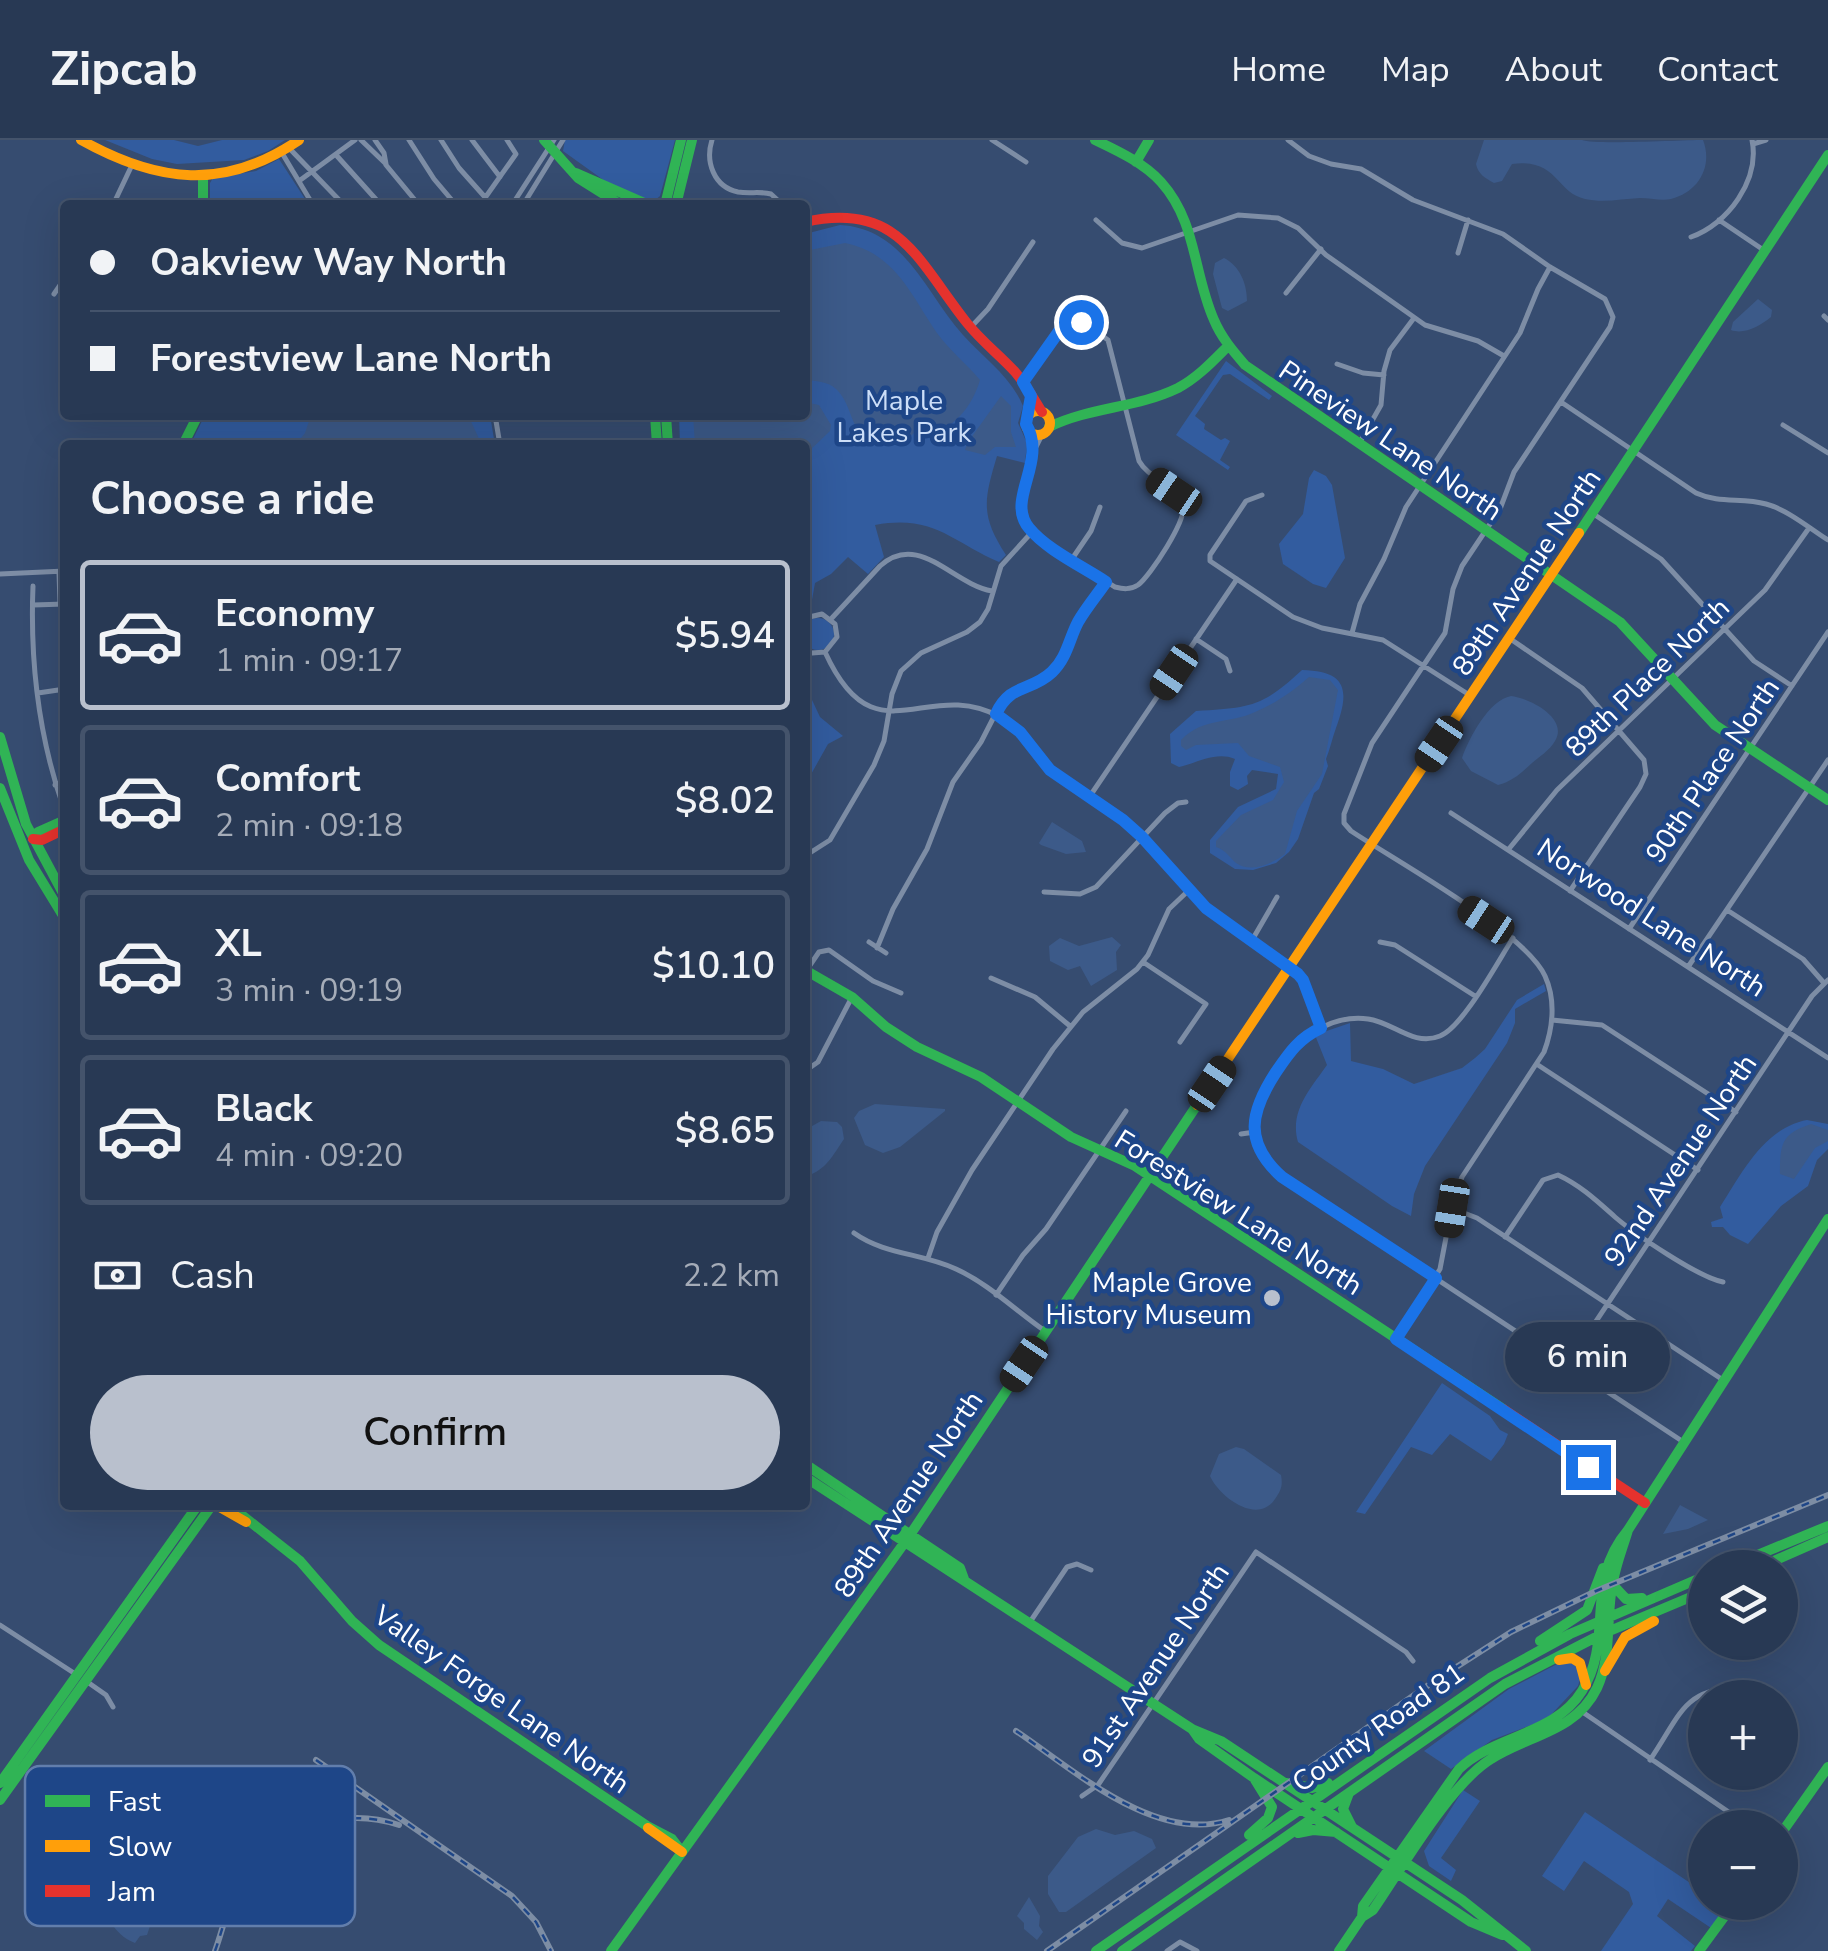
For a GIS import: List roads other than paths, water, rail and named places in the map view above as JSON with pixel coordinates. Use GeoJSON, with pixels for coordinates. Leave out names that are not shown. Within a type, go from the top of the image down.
{"type":"FeatureCollection","features":[{"type":"Feature","properties":{"kind":"main road"},"geometry":{"type":"LineString","coordinates":[[81,140],[132,165],[203,176],[247,170],[298,140]]}},
{"type":"Feature","properties":{"kind":"main road"},"geometry":{"type":"LineString","coordinates":[[665,200],[681,140]]}},
{"type":"Feature","properties":{"kind":"main road"},"geometry":{"type":"LineString","coordinates":[[677,200],[692,140]]}},
{"type":"Feature","properties":{"kind":"main road","name":"Pineview Lane North"},"geometry":{"type":"LineString","coordinates":[[1095,140],[1153,174],[1174,198],[1190,230],[1206,306],[1227,347],[1257,376],[1620,622],[1715,725],[1828,800]]}},
{"type":"Feature","properties":{"kind":"main road"},"geometry":{"type":"LineString","coordinates":[[1136,162],[1150,140]]}},
{"type":"Feature","properties":{"kind":"main road"},"geometry":{"type":"LineString","coordinates":[[550,145],[576,173],[580,183],[612,200]]}},
{"type":"Feature","properties":{"kind":"main road","name":"89th Avenue North"},"geometry":{"type":"LineString","coordinates":[[611,1951],[906,1540],[1472,696],[1828,155]]}},
{"type":"Feature","properties":{"kind":"main road"},"geometry":{"type":"LineString","coordinates":[[576,173],[638,200]]}},
{"type":"Feature","properties":{"kind":"main road"},"geometry":{"type":"LineString","coordinates":[[203,176],[203,200]]}},
{"type":"Feature","properties":{"kind":"main road"},"geometry":{"type":"LineString","coordinates":[[810,221],[853,216],[890,230],[924,262],[970,328],[1023,382],[1043,424]]}},
{"type":"Feature","properties":{"kind":"main road"},"geometry":{"type":"LineString","coordinates":[[1031,396],[1026,424],[1043,424],[1125,404],[1183,386],[1227,347]]}},
{"type":"Feature","properties":{"kind":"main road"},"geometry":{"type":"LineString","coordinates":[[1029,414],[1043,424]]}},
{"type":"Feature","properties":{"kind":"main road"},"geometry":{"type":"LineString","coordinates":[[0,737],[13,790],[33,840],[60,889]]}},
{"type":"Feature","properties":{"kind":"main road"},"geometry":{"type":"LineString","coordinates":[[0,788],[21,845],[60,911]]}},
{"type":"Feature","properties":{"kind":"main road"},"geometry":{"type":"LineString","coordinates":[[33,840],[60,818]]}},
{"type":"Feature","properties":{"kind":"main road"},"geometry":{"type":"LineString","coordinates":[[33,840],[60,831]]}},
{"type":"Feature","properties":{"kind":"main road","name":"Forestview Lane North"},"geometry":{"type":"LineString","coordinates":[[810,974],[852,997],[900,1037],[970,1071],[1071,1136],[1149,1176],[1644,1503]]}},
{"type":"Feature","properties":{"kind":"main road"},"geometry":{"type":"LineString","coordinates":[[1477,1686],[1501,1665],[1583,1615],[1593,1600],[1611,1549],[1628,1530],[1828,1219]]}},
{"type":"Feature","properties":{"kind":"main road"},"geometry":{"type":"LineString","coordinates":[[810,1468],[956,1578],[964,1579],[1153,1702],[1192,1729],[1199,1739],[1336,1832],[1370,1846],[1462,1900],[1526,1951]]}},
{"type":"Feature","properties":{"kind":"main road"},"geometry":{"type":"LineString","coordinates":[[810,1480],[906,1540]]}},
{"type":"Feature","properties":{"kind":"main road"},"geometry":{"type":"LineString","coordinates":[[0,1800],[195,1510]]}},
{"type":"Feature","properties":{"kind":"main road"},"geometry":{"type":"LineString","coordinates":[[0,1783],[210,1510]]}},
{"type":"Feature","properties":{"kind":"main road","name":"Valley Forge Lane North"},"geometry":{"type":"LineString","coordinates":[[224,1510],[248,1522]]}},
{"type":"Feature","properties":{"kind":"main road","name":"Valley Forge Lane North"},"geometry":{"type":"LineString","coordinates":[[235,1510],[300,1562],[352,1621],[379,1645],[682,1852]]}},
{"type":"Feature","properties":{"kind":"main road"},"geometry":{"type":"LineString","coordinates":[[1770,1550],[1828,1526]]}},
{"type":"Feature","properties":{"kind":"main road"},"geometry":{"type":"LineString","coordinates":[[1605,1618],[1628,1530]]}},
{"type":"Feature","properties":{"kind":"main road"},"geometry":{"type":"LineString","coordinates":[[1798,1550],[1828,1537]]}},
{"type":"Feature","properties":{"kind":"main road"},"geometry":{"type":"LineString","coordinates":[[1604,1568],[1605,1671]]}},
{"type":"Feature","properties":{"kind":"main road"},"geometry":{"type":"LineString","coordinates":[[1612,1584],[1622,1597],[1637,1600],[1688,1581]]}},
{"type":"Feature","properties":{"kind":"main road","name":"County Road 81"},"geometry":{"type":"LineString","coordinates":[[1096,1951],[1477,1686],[1605,1618],[1688,1582]]}},
{"type":"Feature","properties":{"kind":"main road","name":"County Road 81"},"geometry":{"type":"LineString","coordinates":[[1122,1951],[1516,1678],[1606,1632],[1688,1598]]}},
{"type":"Feature","properties":{"kind":"main road"},"geometry":{"type":"LineString","coordinates":[[1378,1904],[1419,1834],[1474,1770],[1493,1757],[1547,1736],[1576,1708],[1625,1637],[1688,1601]]}},
{"type":"Feature","properties":{"kind":"main road"},"geometry":{"type":"LineString","coordinates":[[1576,1708],[1606,1632]]}},
{"type":"Feature","properties":{"kind":"main road"},"geometry":{"type":"LineString","coordinates":[[1516,1678],[1568,1657],[1584,1666],[1586,1685]]}},
{"type":"Feature","properties":{"kind":"main road"},"geometry":{"type":"LineString","coordinates":[[1192,1729],[1208,1733],[1352,1827],[1370,1846],[1378,1870],[1373,1892]]}},
{"type":"Feature","properties":{"kind":"main road"},"geometry":{"type":"LineString","coordinates":[[1286,1784],[1320,1786],[1370,1760]]}},
{"type":"Feature","properties":{"kind":"main road"},"geometry":{"type":"LineString","coordinates":[[1798,1810],[1828,1767]]}},
{"type":"Feature","properties":{"kind":"main road"},"geometry":{"type":"LineString","coordinates":[[1192,1884],[1270,1814],[1271,1798],[1254,1778]]}},
{"type":"Feature","properties":{"kind":"main road"},"geometry":{"type":"LineString","coordinates":[[1349,1792],[1343,1809],[1352,1827]]}},
{"type":"Feature","properties":{"kind":"main road"},"geometry":{"type":"LineString","coordinates":[[1245,1866],[1304,1831],[1336,1832]]}},
{"type":"Feature","properties":{"kind":"main road"},"geometry":{"type":"LineString","coordinates":[[1370,1846],[1395,1845],[1419,1834]]}},
{"type":"Feature","properties":{"kind":"main road"},"geometry":{"type":"LineString","coordinates":[[1419,1834],[1422,1866],[1462,1900]]}},
{"type":"Feature","properties":{"kind":"main road"},"geometry":{"type":"LineString","coordinates":[[1398,1865],[1421,1888],[1471,1922],[1502,1934]]}},
{"type":"Feature","properties":{"kind":"main road"},"geometry":{"type":"LineString","coordinates":[[1362,1917],[1363,1906],[1398,1865]]}},
{"type":"Feature","properties":{"kind":"main road"},"geometry":{"type":"LineString","coordinates":[[1339,1951],[1362,1917],[1400,1886],[1421,1888]]}},
{"type":"Feature","properties":{"kind":"main road"},"geometry":{"type":"LineString","coordinates":[[1698,1951],[1722,1920]]}},
{"type":"Feature","properties":{"kind":"street"},"geometry":{"type":"LineString","coordinates":[[299,180],[358,140],[386,164],[415,200]]}},
{"type":"Feature","properties":{"kind":"street"},"geometry":{"type":"LineString","coordinates":[[375,140],[386,164]]}},
{"type":"Feature","properties":{"kind":"street"},"geometry":{"type":"LineString","coordinates":[[410,140],[452,200]]}},
{"type":"Feature","properties":{"kind":"street"},"geometry":{"type":"LineString","coordinates":[[440,140],[485,198],[516,154],[508,140]]}},
{"type":"Feature","properties":{"kind":"street"},"geometry":{"type":"LineString","coordinates":[[472,140],[500,177]]}},
{"type":"Feature","properties":{"kind":"street"},"geometry":{"type":"LineString","coordinates":[[515,200],[550,145],[563,140]]}},
{"type":"Feature","properties":{"kind":"street"},"geometry":{"type":"LineString","coordinates":[[712,140],[709,161],[716,178],[738,192],[772,194],[778,200]]}},
{"type":"Feature","properties":{"kind":"street"},"geometry":{"type":"LineString","coordinates":[[992,140],[1026,162]]}},
{"type":"Feature","properties":{"kind":"street"},"geometry":{"type":"LineString","coordinates":[[1288,140],[1309,156],[1361,169],[1413,200],[1503,234],[1605,299],[1612,312],[1610,327],[1508,482],[1500,510],[1462,566],[1453,589],[1448,627],[1372,744],[1344,814],[1347,828],[1514,938],[1530,953],[1544,975],[1552,1020],[1548,1042],[1537,1064],[1462,1177],[1436,1278],[1396,1339]]}},
{"type":"Feature","properties":{"kind":"street"},"geometry":{"type":"LineString","coordinates":[[1690,238],[1719,220],[1734,204],[1749,178],[1752,142],[1766,140]]}},
{"type":"Feature","properties":{"kind":"street"},"geometry":{"type":"LineString","coordinates":[[525,200],[550,145]]}},
{"type":"Feature","properties":{"kind":"street"},"geometry":{"type":"LineString","coordinates":[[285,150],[339,200]]}},
{"type":"Feature","properties":{"kind":"street"},"geometry":{"type":"LineString","coordinates":[[285,150],[310,200]]}},
{"type":"Feature","properties":{"kind":"street"},"geometry":{"type":"LineString","coordinates":[[337,156],[377,200]]}},
{"type":"Feature","properties":{"kind":"street"},"geometry":{"type":"LineString","coordinates":[[115,200],[132,165]]}},
{"type":"Feature","properties":{"kind":"street"},"geometry":{"type":"LineString","coordinates":[[1096,220],[1122,243],[1137,248],[1238,215],[1264,214],[1298,228],[1321,250],[1436,331],[1478,341],[1504,356]]}},
{"type":"Feature","properties":{"kind":"street"},"geometry":{"type":"LineString","coordinates":[[1458,253],[1468,220]]}},
{"type":"Feature","properties":{"kind":"street"},"geometry":{"type":"LineString","coordinates":[[1719,220],[1765,250]]}},
{"type":"Feature","properties":{"kind":"street"},"geometry":{"type":"LineString","coordinates":[[970,328],[988,310],[1033,242]]}},
{"type":"Feature","properties":{"kind":"street"},"geometry":{"type":"LineString","coordinates":[[1286,293],[1321,250]]}},
{"type":"Feature","properties":{"kind":"street"},"geometry":{"type":"LineString","coordinates":[[1352,633],[1360,604],[1400,519],[1527,320],[1550,267]]}},
{"type":"Feature","properties":{"kind":"street"},"geometry":{"type":"LineString","coordinates":[[54,294],[60,285]]}},
{"type":"Feature","properties":{"kind":"street"},"geometry":{"type":"LineString","coordinates":[[1358,444],[1381,405],[1390,350],[1415,318]]}},
{"type":"Feature","properties":{"kind":"street"},"geometry":{"type":"LineString","coordinates":[[1023,382],[1062,327],[1076,321],[1103,334],[1112,346],[1139,461],[1149,475],[1180,498],[1185,508],[1182,523],[1138,584],[1123,589],[1106,582],[1032,532],[1021,514],[1020,502],[1043,424]]}},
{"type":"Feature","properties":{"kind":"street"},"geometry":{"type":"LineString","coordinates":[[1338,364],[1384,375]]}},
{"type":"Feature","properties":{"kind":"street"},"geometry":{"type":"LineString","coordinates":[[1561,402],[1701,496],[1718,501],[1763,503],[1828,540]]}},
{"type":"Feature","properties":{"kind":"street"},"geometry":{"type":"LineString","coordinates":[[1783,425],[1828,454]]}},
{"type":"Feature","properties":{"kind":"street"},"geometry":{"type":"LineString","coordinates":[[1262,495],[1246,502],[1210,555],[1210,561],[1293,616],[1322,628],[1383,640],[1472,696]]}},
{"type":"Feature","properties":{"kind":"street"},"geometry":{"type":"LineString","coordinates":[[1072,559],[1100,508]]}},
{"type":"Feature","properties":{"kind":"street"},"geometry":{"type":"LineString","coordinates":[[1592,513],[1661,559],[1754,661],[1792,686]]}},
{"type":"Feature","properties":{"kind":"street","name":"89th Place North"},"geometry":{"type":"LineString","coordinates":[[1508,850],[1551,796],[1772,583],[1809,528]]}},
{"type":"Feature","properties":{"kind":"street"},"geometry":{"type":"LineString","coordinates":[[810,853],[830,840],[860,790],[884,741],[896,681],[921,653],[975,627],[988,609],[1001,566],[1032,532]]}},
{"type":"Feature","properties":{"kind":"street"},"geometry":{"type":"LineString","coordinates":[[831,619],[889,558],[909,552],[922,555],[961,580],[992,591]]}},
{"type":"Feature","properties":{"kind":"street"},"geometry":{"type":"LineString","coordinates":[[0,574],[60,572]]}},
{"type":"Feature","properties":{"kind":"street"},"geometry":{"type":"LineString","coordinates":[[1090,796],[1236,579]]}},
{"type":"Feature","properties":{"kind":"street"},"geometry":{"type":"LineString","coordinates":[[878,948],[893,909],[928,849],[953,782],[1008,695],[1046,677],[1058,666],[1078,624],[1106,582]]}},
{"type":"Feature","properties":{"kind":"street"},"geometry":{"type":"LineString","coordinates":[[33,586],[38,693],[60,801]]}},
{"type":"Feature","properties":{"kind":"street"},"geometry":{"type":"LineString","coordinates":[[32,606],[60,604]]}},
{"type":"Feature","properties":{"kind":"street"},"geometry":{"type":"LineString","coordinates":[[810,616],[831,619]]}},
{"type":"Feature","properties":{"kind":"street"},"geometry":{"type":"LineString","coordinates":[[810,652],[825,652],[837,637],[831,619]]}},
{"type":"Feature","properties":{"kind":"street","name":"90th Place North"},"geometry":{"type":"LineString","coordinates":[[1629,929],[1828,632]]}},
{"type":"Feature","properties":{"kind":"street"},"geometry":{"type":"LineString","coordinates":[[1509,638],[1582,688],[1644,760],[1644,780],[1570,891]]}},
{"type":"Feature","properties":{"kind":"street"},"geometry":{"type":"LineString","coordinates":[[1196,639],[1226,659],[1230,671]]}},
{"type":"Feature","properties":{"kind":"street"},"geometry":{"type":"LineString","coordinates":[[825,652],[840,683],[854,698],[889,711],[956,705],[996,714],[1020,732],[1050,770],[1142,837],[1188,890],[1303,980],[1321,1028]]}},
{"type":"Feature","properties":{"kind":"street"},"geometry":{"type":"LineString","coordinates":[[38,693],[60,690]]}},
{"type":"Feature","properties":{"kind":"street"},"geometry":{"type":"LineString","coordinates":[[1688,968],[1828,760]]}},
{"type":"Feature","properties":{"kind":"street"},"geometry":{"type":"LineString","coordinates":[[55,784],[60,783]]}},
{"type":"Feature","properties":{"kind":"street"},"geometry":{"type":"LineString","coordinates":[[1044,892],[1080,894],[1092,890],[1170,808],[1186,802]]}},
{"type":"Feature","properties":{"kind":"street","name":"Norwood Lane North"},"geometry":{"type":"LineString","coordinates":[[1451,813],[1828,1058]]}},
{"type":"Feature","properties":{"kind":"street"},"geometry":{"type":"LineString","coordinates":[[21,845],[33,840]]}},
{"type":"Feature","properties":{"kind":"street"},"geometry":{"type":"LineString","coordinates":[[928,1258],[936,1232],[972,1170],[1070,1026],[1143,962],[1162,920],[1188,890]]}},
{"type":"Feature","properties":{"kind":"street"},"geometry":{"type":"LineString","coordinates":[[1251,942],[1278,897]]}},
{"type":"Feature","properties":{"kind":"street"},"geometry":{"type":"LineString","coordinates":[[1728,910],[1807,962],[1826,981]]}},
{"type":"Feature","properties":{"kind":"street"},"geometry":{"type":"LineString","coordinates":[[1514,938],[1453,1028],[1430,1040],[1412,1038],[1366,1018],[1321,1028],[1298,1042],[1260,1097],[1254,1132],[1265,1160],[1282,1177],[1685,1443]]}},
{"type":"Feature","properties":{"kind":"street"},"geometry":{"type":"LineString","coordinates":[[869,942],[886,954]]}},
{"type":"Feature","properties":{"kind":"street"},"geometry":{"type":"LineString","coordinates":[[1380,942],[1396,945],[1475,996]]}},
{"type":"Feature","properties":{"kind":"street"},"geometry":{"type":"LineString","coordinates":[[810,964],[819,952],[829,950],[873,981],[900,993]]}},
{"type":"Feature","properties":{"kind":"street"},"geometry":{"type":"LineString","coordinates":[[1143,962],[1206,1004],[1180,1042]]}},
{"type":"Feature","properties":{"kind":"street"},"geometry":{"type":"LineString","coordinates":[[991,978],[1035,997],[1070,1026]]}},
{"type":"Feature","properties":{"kind":"street","name":"92nd Avenue North"},"geometry":{"type":"LineString","coordinates":[[1567,1364],[1826,981]]}},
{"type":"Feature","properties":{"kind":"street"},"geometry":{"type":"LineString","coordinates":[[810,1068],[818,1062],[852,997]]}},
{"type":"Feature","properties":{"kind":"street"},"geometry":{"type":"LineString","coordinates":[[1552,1020],[1609,1028],[1736,1112]]}},
{"type":"Feature","properties":{"kind":"street"},"geometry":{"type":"LineString","coordinates":[[1537,1064],[1698,1170]]}},
{"type":"Feature","properties":{"kind":"street"},"geometry":{"type":"LineString","coordinates":[[996,1294],[1046,1230],[1126,1111]]}},
{"type":"Feature","properties":{"kind":"street"},"geometry":{"type":"LineString","coordinates":[[1241,1134],[1254,1132]]}},
{"type":"Feature","properties":{"kind":"street"},"geometry":{"type":"LineString","coordinates":[[1505,1237],[1543,1180],[1554,1174],[1588,1193],[1621,1222],[1711,1280],[1723,1282]]}},
{"type":"Feature","properties":{"kind":"street"},"geometry":{"type":"LineString","coordinates":[[1452,1208],[1477,1218],[1724,1381]]}},
{"type":"Feature","properties":{"kind":"street"},"geometry":{"type":"LineString","coordinates":[[854,1233],[884,1250],[928,1258],[958,1270],[1045,1332]]}},
{"type":"Feature","properties":{"kind":"street"},"geometry":{"type":"LineString","coordinates":[[1578,1491],[1577,1483],[1588,1467]]}},
{"type":"Feature","properties":{"kind":"street","name":"91st Avenue North"},"geometry":{"type":"LineString","coordinates":[[1082,1796],[1098,1785],[1256,1552],[1406,1652],[1413,1662]]}},
{"type":"Feature","properties":{"kind":"street"},"geometry":{"type":"LineString","coordinates":[[1030,1622],[1067,1567],[1078,1564],[1091,1570]]}},
{"type":"Feature","properties":{"kind":"street"},"geometry":{"type":"LineString","coordinates":[[0,1625],[106,1695],[113,1707]]}},
{"type":"Feature","properties":{"kind":"street"},"geometry":{"type":"LineString","coordinates":[[1650,1760],[1688,1706]]}},
{"type":"Feature","properties":{"kind":"street"},"geometry":{"type":"LineString","coordinates":[[1576,1708],[1725,1810]]}},
{"type":"Feature","properties":{"kind":"street"},"geometry":{"type":"LineString","coordinates":[[1167,1951],[1180,1942],[1198,1951]]}},
{"type":"Feature","properties":{"kind":"railway"},"geometry":{"type":"LineString","coordinates":[[1047,1951],[1430,1684],[1511,1632],[1596,1591],[1828,1495]]}},
{"type":"Feature","properties":{"kind":"railway"},"geometry":{"type":"LineString","coordinates":[[1016,1731],[1090,1783],[1145,1813],[1201,1825],[1229,1820]]}},
{"type":"Feature","properties":{"kind":"railway"},"geometry":{"type":"LineString","coordinates":[[316,1760],[325,1766]]}},
{"type":"Feature","properties":{"kind":"railway"},"geometry":{"type":"LineString","coordinates":[[355,1787],[512,1896],[536,1922],[551,1951]]}},
{"type":"Feature","properties":{"kind":"railway"},"geometry":{"type":"LineString","coordinates":[[355,1818],[399,1825]]}},
{"type":"Feature","properties":{"kind":"railway"},"geometry":{"type":"LineString","coordinates":[[215,1951],[223,1926]]}},
{"type":"Feature","properties":{"kind":"place","name":"Maple Grove History Museum"},"geometry":{"type":"Point","coordinates":[1272,1298]}},
{"type":"Feature","properties":{"kind":"park label","name":"Maple Lakes Park"},"geometry":{"type":"Point","coordinates":[904,416]}}]}
